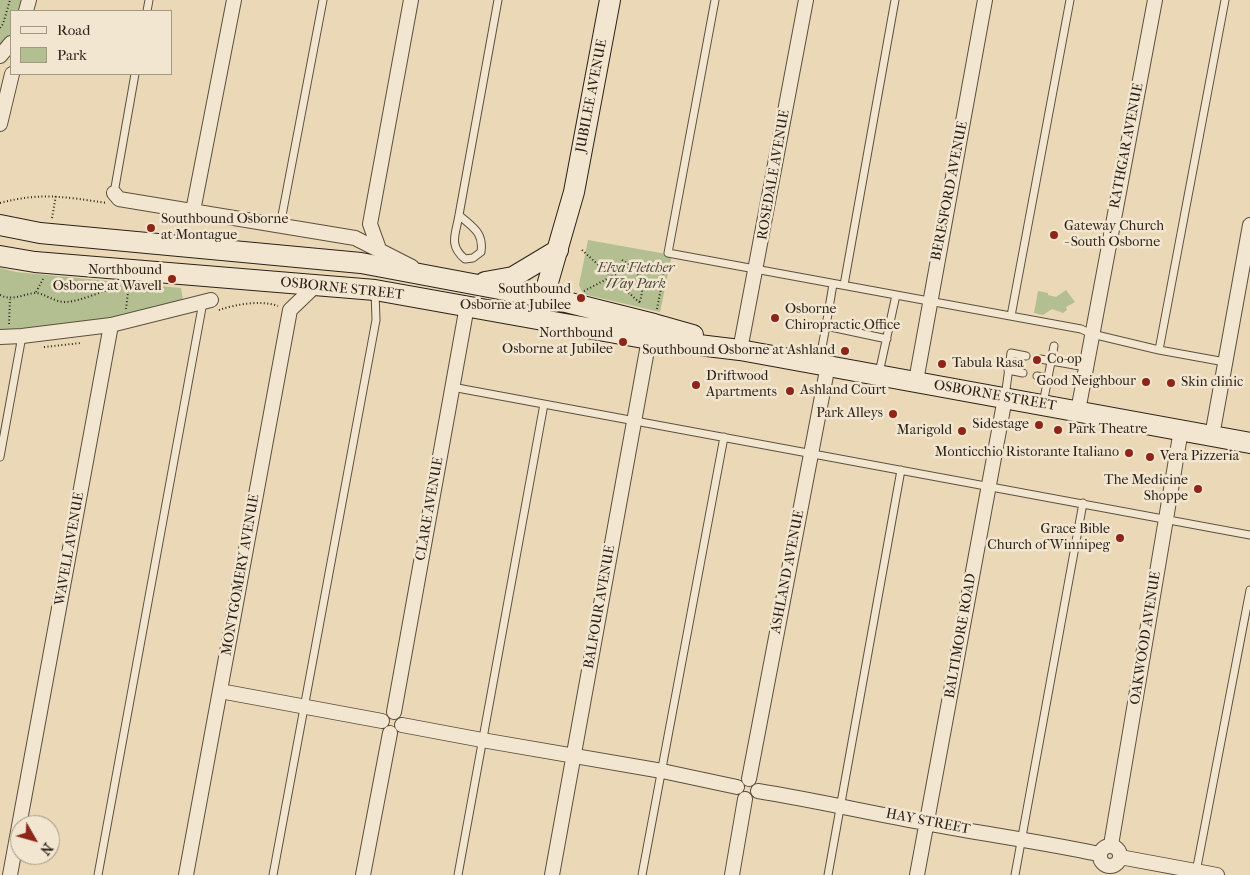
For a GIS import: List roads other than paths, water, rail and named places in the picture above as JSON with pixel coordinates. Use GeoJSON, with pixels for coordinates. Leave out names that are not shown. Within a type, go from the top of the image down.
{"type":"FeatureCollection","features":[{"type":"Feature","properties":{"kind":"main road","name":"JUBILEE AVENUE"},"geometry":{"type":"LineString","coordinates":[[546,321],[558,250],[574,192],[610,0]]}},
{"type":"Feature","properties":{"kind":"main road","name":"JUBILEE AVENUE"},"geometry":{"type":"LineString","coordinates":[[550,299],[568,254],[574,192]]}},
{"type":"Feature","properties":{"kind":"main road","name":"OSBORNE STREET"},"geometry":{"type":"LineString","coordinates":[[0,225],[40,233],[361,263],[550,299],[649,323],[740,350],[1250,443]]}},
{"type":"Feature","properties":{"kind":"main road"},"geometry":{"type":"LineString","coordinates":[[476,284],[513,277],[533,267],[558,250]]}},
{"type":"Feature","properties":{"kind":"main road","name":"OSBORNE STREET"},"geometry":{"type":"LineString","coordinates":[[0,256],[35,262],[375,290],[546,321],[649,323]]}},
{"type":"Feature","properties":{"kind":"street"},"geometry":{"type":"LineString","coordinates":[[193,211],[234,0]]}},
{"type":"Feature","properties":{"kind":"street"},"geometry":{"type":"LineString","coordinates":[[380,249],[370,224],[411,0]]}},
{"type":"Feature","properties":{"kind":"street","name":"ROSEDALE AVENUE"},"geometry":{"type":"LineString","coordinates":[[740,350],[806,0]]}},
{"type":"Feature","properties":{"kind":"street","name":"BERESFORD AVENUE"},"geometry":{"type":"LineString","coordinates":[[916,381],[985,0]]}},
{"type":"Feature","properties":{"kind":"street","name":"RATHGAR AVENUE"},"geometry":{"type":"LineString","coordinates":[[1078,411],[1155,0]]}},
{"type":"Feature","properties":{"kind":"street"},"geometry":{"type":"LineString","coordinates":[[0,56],[10,44]]}},
{"type":"Feature","properties":{"kind":"street"},"geometry":{"type":"LineString","coordinates":[[0,124],[12,75]]}},
{"type":"Feature","properties":{"kind":"street","name":"OSBORNE STREET"},"geometry":{"type":"LineString","coordinates":[[112,198],[355,238],[380,249],[406,265],[439,277]]}},
{"type":"Feature","properties":{"kind":"street"},"geometry":{"type":"LineString","coordinates":[[355,238],[370,224]]}},
{"type":"Feature","properties":{"kind":"street"},"geometry":{"type":"LineString","coordinates":[[1212,436],[1225,362],[1245,272],[1250,225]]}},
{"type":"Feature","properties":{"kind":"street","name":"MONTGOMERY AVENUE"},"geometry":{"type":"LineString","coordinates":[[186,875],[290,310],[316,286]]}},
{"type":"Feature","properties":{"kind":"street"},"geometry":{"type":"LineString","coordinates":[[0,338],[118,323],[207,301]]}},
{"type":"Feature","properties":{"kind":"street","name":"CLARE AVENUE"},"geometry":{"type":"LineString","coordinates":[[394,712],[467,306]]}},
{"type":"Feature","properties":{"kind":"street","name":"WAVELL AVENUE"},"geometry":{"type":"LineString","coordinates":[[10,875],[118,323]]}},
{"type":"Feature","properties":{"kind":"street","name":"BALFOUR AVENUE"},"geometry":{"type":"LineString","coordinates":[[552,875],[634,420],[649,323]]}},
{"type":"Feature","properties":{"kind":"street","name":"ASHLAND AVENUE"},"geometry":{"type":"LineString","coordinates":[[749,779],[810,454],[823,364]]}},
{"type":"Feature","properties":{"kind":"street","name":"BALTIMORE ROAD"},"geometry":{"type":"LineString","coordinates":[[917,875],[1005,398]]}},
{"type":"Feature","properties":{"kind":"street","name":"OAKWOOD AVENUE"},"geometry":{"type":"LineString","coordinates":[[1111,845],[1181,430]]}},
{"type":"Feature","properties":{"kind":"street"},"geometry":{"type":"LineString","coordinates":[[220,691],[382,721]]}},
{"type":"Feature","properties":{"kind":"street"},"geometry":{"type":"LineString","coordinates":[[394,712],[402,719],[402,725],[398,731],[390,733],[384,728],[382,721],[386,714],[394,712]]}},
{"type":"Feature","properties":{"kind":"street"},"geometry":{"type":"LineString","coordinates":[[402,725],[662,771],[737,787]]}},
{"type":"Feature","properties":{"kind":"street"},"geometry":{"type":"LineString","coordinates":[[363,875],[390,733]]}},
{"type":"Feature","properties":{"kind":"street"},"geometry":{"type":"LineString","coordinates":[[749,779],[756,783],[758,791],[755,796],[746,800],[740,797],[737,787],[742,780],[749,779]]}},
{"type":"Feature","properties":{"kind":"street","name":"HAY STREET"},"geometry":{"type":"LineString","coordinates":[[758,791],[1099,854]]}},
{"type":"Feature","properties":{"kind":"street"},"geometry":{"type":"LineString","coordinates":[[732,875],[746,800]]}},
{"type":"Feature","properties":{"kind":"street"},"geometry":{"type":"LineString","coordinates":[[1111,845],[1120,852],[1120,857],[1118,862],[1107,870],[1099,854],[1104,847],[1111,845]]}},
{"type":"Feature","properties":{"kind":"street"},"geometry":{"type":"LineString","coordinates":[[1120,857],[1196,873],[1217,875]]}},
{"type":"Feature","properties":{"kind":"lane"},"geometry":{"type":"LineString","coordinates":[[280,226],[323,0]]}},
{"type":"Feature","properties":{"kind":"lane"},"geometry":{"type":"LineString","coordinates":[[459,215],[478,232],[483,241],[481,252],[474,258],[465,258],[458,253],[454,246],[459,215],[498,0]]}},
{"type":"Feature","properties":{"kind":"lane"},"geometry":{"type":"LineString","coordinates":[[715,0],[668,253],[1081,329],[1092,334],[1159,350],[1225,362]]}},
{"type":"Feature","properties":{"kind":"lane"},"geometry":{"type":"LineString","coordinates":[[844,285],[895,0]]}},
{"type":"Feature","properties":{"kind":"lane"},"geometry":{"type":"LineString","coordinates":[[1012,316],[1070,0]]}},
{"type":"Feature","properties":{"kind":"lane"},"geometry":{"type":"LineString","coordinates":[[1159,350],[1225,0]]}},
{"type":"Feature","properties":{"kind":"lane"},"geometry":{"type":"LineString","coordinates":[[112,198],[135,75]]}},
{"type":"Feature","properties":{"kind":"lane"},"geometry":{"type":"LineString","coordinates":[[823,364],[826,326],[834,284]]}},
{"type":"Feature","properties":{"kind":"lane"},"geometry":{"type":"LineString","coordinates":[[273,875],[376,320],[375,290]]}},
{"type":"Feature","properties":{"kind":"lane"},"geometry":{"type":"LineString","coordinates":[[879,375],[896,295]]}},
{"type":"Feature","properties":{"kind":"lane"},"geometry":{"type":"LineString","coordinates":[[98,875],[207,301]]}},
{"type":"Feature","properties":{"kind":"lane"},"geometry":{"type":"LineString","coordinates":[[826,326],[886,339]]}},
{"type":"Feature","properties":{"kind":"lane"},"geometry":{"type":"LineString","coordinates":[[0,457],[22,336]]}},
{"type":"Feature","properties":{"kind":"lane"},"geometry":{"type":"LineString","coordinates":[[1042,405],[1054,346]]}},
{"type":"Feature","properties":{"kind":"lane"},"geometry":{"type":"LineString","coordinates":[[1005,398],[1011,353],[1026,356]]}},
{"type":"Feature","properties":{"kind":"lane"},"geometry":{"type":"LineString","coordinates":[[1040,359],[1086,367]]}},
{"type":"Feature","properties":{"kind":"lane"},"geometry":{"type":"LineString","coordinates":[[1008,370],[1024,373]]}},
{"type":"Feature","properties":{"kind":"lane"},"geometry":{"type":"LineString","coordinates":[[1037,376],[1048,378]]}},
{"type":"Feature","properties":{"kind":"lane"},"geometry":{"type":"LineString","coordinates":[[452,387],[1250,534]]}},
{"type":"Feature","properties":{"kind":"lane"},"geometry":{"type":"LineString","coordinates":[[458,875],[544,404]]}},
{"type":"Feature","properties":{"kind":"lane"},"geometry":{"type":"LineString","coordinates":[[642,875],[724,437]]}},
{"type":"Feature","properties":{"kind":"lane"},"geometry":{"type":"LineString","coordinates":[[828,875],[901,470]]}},
{"type":"Feature","properties":{"kind":"lane"},"geometry":{"type":"LineString","coordinates":[[1015,875],[1083,503]]}},
{"type":"Feature","properties":{"kind":"lane"},"geometry":{"type":"LineString","coordinates":[[1196,873],[1250,590]]}},
{"type":"Feature","properties":{"kind":"place","name":"Southbound Osborne at Montague"},"geometry":{"type":"Point","coordinates":[151,228]}},
{"type":"Feature","properties":{"kind":"place","name":"Gateway Church - South Osborne"},"geometry":{"type":"Point","coordinates":[1054,235]}},
{"type":"Feature","properties":{"kind":"place","name":"Northbound Osborne at Wavell"},"geometry":{"type":"Point","coordinates":[172,279]}},
{"type":"Feature","properties":{"kind":"place","name":"Southbound Osborne at Jubilee"},"geometry":{"type":"Point","coordinates":[581,298]}},
{"type":"Feature","properties":{"kind":"place","name":"Osborne Chiropractic Office"},"geometry":{"type":"Point","coordinates":[775,318]}},
{"type":"Feature","properties":{"kind":"place","name":"Northbound Osborne at Jubilee"},"geometry":{"type":"Point","coordinates":[623,342]}},
{"type":"Feature","properties":{"kind":"place","name":"Southbound Osborne at Ashland"},"geometry":{"type":"Point","coordinates":[845,351]}},
{"type":"Feature","properties":{"kind":"place","name":"Co-op"},"geometry":{"type":"Point","coordinates":[1037,360]}},
{"type":"Feature","properties":{"kind":"place","name":"Tabula Rasa"},"geometry":{"type":"Point","coordinates":[942,364]}},
{"type":"Feature","properties":{"kind":"place","name":"Good Neighbour"},"geometry":{"type":"Point","coordinates":[1146,382]}},
{"type":"Feature","properties":{"kind":"place","name":"Skin clinic"},"geometry":{"type":"Point","coordinates":[1171,383]}},
{"type":"Feature","properties":{"kind":"place","name":"Driftwood Apartments"},"geometry":{"type":"Point","coordinates":[696,385]}},
{"type":"Feature","properties":{"kind":"place","name":"Ashland Court"},"geometry":{"type":"Point","coordinates":[790,391]}},
{"type":"Feature","properties":{"kind":"place","name":"Park Alleys"},"geometry":{"type":"Point","coordinates":[893,414]}},
{"type":"Feature","properties":{"kind":"place","name":"Sidestage"},"geometry":{"type":"Point","coordinates":[1039,425]}},
{"type":"Feature","properties":{"kind":"place","name":"Park Theatre"},"geometry":{"type":"Point","coordinates":[1058,430]}},
{"type":"Feature","properties":{"kind":"place","name":"Marigold"},"geometry":{"type":"Point","coordinates":[962,431]}},
{"type":"Feature","properties":{"kind":"place","name":"Monticchio Ristorante Italiano"},"geometry":{"type":"Point","coordinates":[1129,453]}},
{"type":"Feature","properties":{"kind":"place","name":"Vera Pizzeria"},"geometry":{"type":"Point","coordinates":[1150,457]}},
{"type":"Feature","properties":{"kind":"place","name":"The Medicine Shoppe"},"geometry":{"type":"Point","coordinates":[1198,489]}},
{"type":"Feature","properties":{"kind":"place","name":"Grace Bible Church of Winnipeg"},"geometry":{"type":"Point","coordinates":[1120,538]}},
{"type":"Feature","properties":{"kind":"park label","name":"Elva Fletcher Way Park"},"geometry":{"type":"Point","coordinates":[636,278]}}]}
